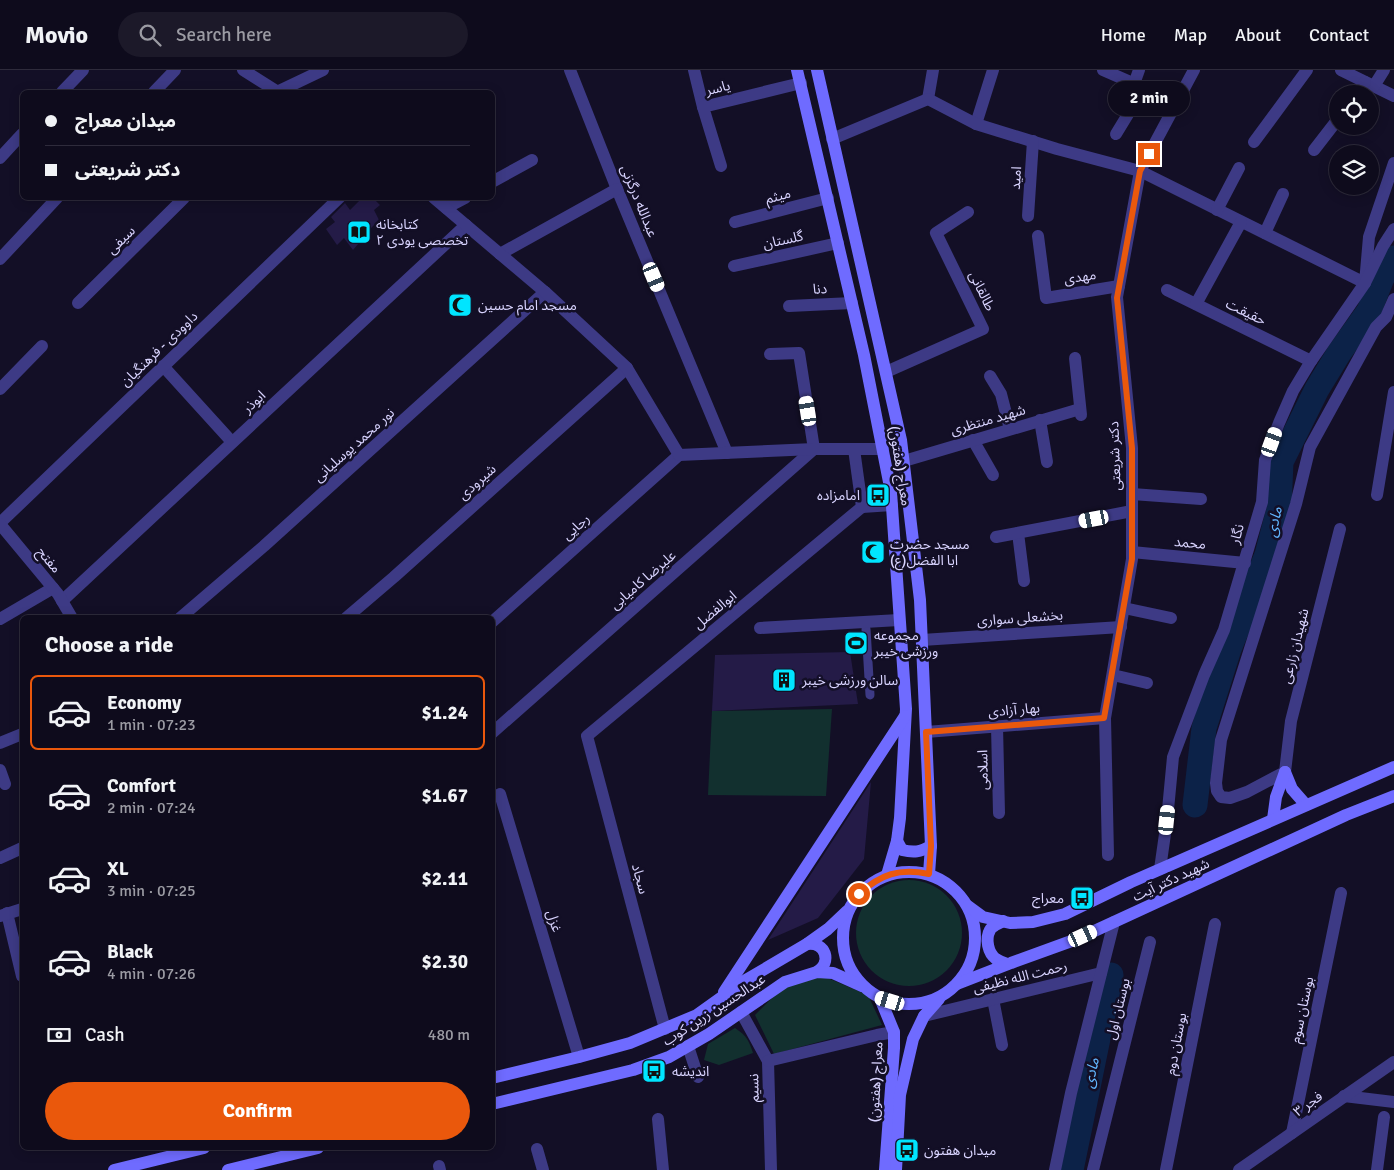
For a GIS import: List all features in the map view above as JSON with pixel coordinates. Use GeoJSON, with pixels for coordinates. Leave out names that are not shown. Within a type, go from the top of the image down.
{"type":"FeatureCollection","features":[{"type":"Feature","properties":{"kind":"main road","name":"معراج (هفتون)"},"geometry":{"type":"LineString","coordinates":[[798,70],[864,355],[891,492],[905,716],[900,818],[897,841],[888,875]]}},
{"type":"Feature","properties":{"kind":"main road","name":"معراج (هفتون)"},"geometry":{"type":"LineString","coordinates":[[817,70],[886,372],[904,460],[920,600],[931,846],[929,874]]}},
{"type":"Feature","properties":{"kind":"main road"},"geometry":{"type":"LineString","coordinates":[[828,198],[845,194]]}},
{"type":"Feature","properties":{"kind":"main road"},"geometry":{"type":"LineString","coordinates":[[719,1000],[905,716]]}},
{"type":"Feature","properties":{"kind":"main road","name":"شهید دکتر آیت"},"geometry":{"type":"LineString","coordinates":[[968,906],[983,916],[1010,923],[1033,922],[1065,914],[1160,869],[1394,767]]}},
{"type":"Feature","properties":{"kind":"main road"},"geometry":{"type":"LineString","coordinates":[[1285,772],[1292,790],[1306,804]]}},
{"type":"Feature","properties":{"kind":"main road"},"geometry":{"type":"LineString","coordinates":[[1273,819],[1276,797],[1285,772]]}},
{"type":"Feature","properties":{"kind":"main road","name":"شهید دکتر آیت"},"geometry":{"type":"LineString","coordinates":[[957,984],[1077,939],[1346,815],[1394,796]]}},
{"type":"Feature","properties":{"kind":"main road"},"geometry":{"type":"LineString","coordinates":[[897,841],[902,850],[913,853],[923,851],[931,846]]}},
{"type":"Feature","properties":{"kind":"main road"},"geometry":{"type":"LineString","coordinates":[[901,871],[929,874],[945,881],[958,892],[968,906],[975,926],[975,947],[969,967],[957,984],[940,997],[921,1004],[900,1004],[880,998],[863,986],[850,970],[844,950],[843,929],[849,909],[859,894],[872,882],[888,875],[901,871]]}},
{"type":"Feature","properties":{"kind":"main road","name":"عبدالحسین زرین کوب"},"geometry":{"type":"LineString","coordinates":[[495,1077],[579,1058],[630,1043],[697,1015],[746,980],[807,944],[828,929],[849,909]]}},
{"type":"Feature","properties":{"kind":"main road"},"geometry":{"type":"LineString","coordinates":[[1003,922],[995,925],[990,930],[988,944],[990,953],[996,959],[1007,964]]}},
{"type":"Feature","properties":{"kind":"main road"},"geometry":{"type":"LineString","coordinates":[[807,944],[817,945],[824,952],[826,961],[824,966],[817,972]]}},
{"type":"Feature","properties":{"kind":"main road","name":"عبدالحسین زرین کوب"},"geometry":{"type":"LineString","coordinates":[[495,1103],[634,1070],[669,1057],[709,1034],[785,982],[817,972],[833,973],[863,986]]}},
{"type":"Feature","properties":{"kind":"main road","name":"معراج (هفتون)"},"geometry":{"type":"LineString","coordinates":[[896,1170],[900,1094],[914,1040],[924,1016],[940,997]]}},
{"type":"Feature","properties":{"kind":"main road","name":"معراج (هفتون)"},"geometry":{"type":"LineString","coordinates":[[880,998],[894,1032],[885,1170]]}},
{"type":"Feature","properties":{"kind":"main road"},"geometry":{"type":"LineString","coordinates":[[228,1170],[310,1150]]}},
{"type":"Feature","properties":{"kind":"main road"},"geometry":{"type":"LineString","coordinates":[[114,1170],[174,1151]]}},
{"type":"Feature","properties":{"kind":"street"},"geometry":{"type":"LineString","coordinates":[[64,90],[83,70]]}},
{"type":"Feature","properties":{"kind":"street"},"geometry":{"type":"LineString","coordinates":[[156,90],[175,70]]}},
{"type":"Feature","properties":{"kind":"street"},"geometry":{"type":"LineString","coordinates":[[243,70],[274,90]]}},
{"type":"Feature","properties":{"kind":"street"},"geometry":{"type":"LineString","coordinates":[[281,90],[323,70]]}},
{"type":"Feature","properties":{"kind":"street","name":"عبدالله درگزنی"},"geometry":{"type":"LineString","coordinates":[[570,70],[617,189],[727,453]]}},
{"type":"Feature","properties":{"kind":"street"},"geometry":{"type":"LineString","coordinates":[[694,70],[703,107]]}},
{"type":"Feature","properties":{"kind":"street"},"geometry":{"type":"LineString","coordinates":[[928,99],[933,70]]}},
{"type":"Feature","properties":{"kind":"street"},"geometry":{"type":"LineString","coordinates":[[976,124],[993,70]]}},
{"type":"Feature","properties":{"kind":"street"},"geometry":{"type":"LineString","coordinates":[[1103,70],[1176,102]]}},
{"type":"Feature","properties":{"kind":"street"},"geometry":{"type":"LineString","coordinates":[[1116,134],[1139,86],[1139,70]]}},
{"type":"Feature","properties":{"kind":"street","name":"دکتر شریعتی"},"geometry":{"type":"LineString","coordinates":[[1108,855],[1104,718],[1132,559],[1132,448],[1117,298],[1140,171],[1194,70]]}},
{"type":"Feature","properties":{"kind":"street"},"geometry":{"type":"LineString","coordinates":[[1254,142],[1307,70]]}},
{"type":"Feature","properties":{"kind":"street"},"geometry":{"type":"LineString","coordinates":[[1341,70],[1394,96]]}},
{"type":"Feature","properties":{"kind":"street"},"geometry":{"type":"LineString","coordinates":[[1370,84],[1384,70]]}},
{"type":"Feature","properties":{"kind":"street","name":"یاسر"},"geometry":{"type":"LineString","coordinates":[[721,166],[703,107],[801,83]]}},
{"type":"Feature","properties":{"kind":"street"},"geometry":{"type":"LineString","coordinates":[[832,139],[928,99]]}},
{"type":"Feature","properties":{"kind":"street"},"geometry":{"type":"LineString","coordinates":[[928,99],[976,124],[1056,149],[1140,171],[1365,284],[1369,237],[1394,163]]}},
{"type":"Feature","properties":{"kind":"street"},"geometry":{"type":"LineString","coordinates":[[1314,150],[1329,130]]}},
{"type":"Feature","properties":{"kind":"street"},"geometry":{"type":"LineString","coordinates":[[0,158],[20,136]]}},
{"type":"Feature","properties":{"kind":"street","name":"امید"},"geometry":{"type":"LineString","coordinates":[[1028,216],[1033,141]]}},
{"type":"Feature","properties":{"kind":"street"},"geometry":{"type":"LineString","coordinates":[[495,180],[532,160]]}},
{"type":"Feature","properties":{"kind":"street"},"geometry":{"type":"LineString","coordinates":[[1217,210],[1238,168]]}},
{"type":"Feature","properties":{"kind":"street"},"geometry":{"type":"LineString","coordinates":[[500,254],[617,189]]}},
{"type":"Feature","properties":{"kind":"street"},"geometry":{"type":"LineString","coordinates":[[1265,233],[1283,194]]}},
{"type":"Feature","properties":{"kind":"street","name":"میثم"},"geometry":{"type":"LineString","coordinates":[[735,222],[828,198]]}},
{"type":"Feature","properties":{"kind":"street"},"geometry":{"type":"LineString","coordinates":[[0,259],[55,200]]}},
{"type":"Feature","properties":{"kind":"street","name":"سیفی"},"geometry":{"type":"LineString","coordinates":[[78,303],[182,200]]}},
{"type":"Feature","properties":{"kind":"street","name":"داوودی - فرهنگیان"},"geometry":{"type":"LineString","coordinates":[[0,523],[337,200]]}},
{"type":"Feature","properties":{"kind":"street"},"geometry":{"type":"LineString","coordinates":[[436,200],[545,292],[626,368],[679,455],[814,449],[883,450]]}},
{"type":"Feature","properties":{"kind":"street"},"geometry":{"type":"LineString","coordinates":[[446,208],[461,200]]}},
{"type":"Feature","properties":{"kind":"street","name":"طالقانی"},"geometry":{"type":"LineString","coordinates":[[886,372],[984,328],[936,233],[968,212]]}},
{"type":"Feature","properties":{"kind":"street"},"geometry":{"type":"LineString","coordinates":[[1196,304],[1241,222]]}},
{"type":"Feature","properties":{"kind":"street","name":"ابوذر"},"geometry":{"type":"LineString","coordinates":[[62,601],[466,225]]}},
{"type":"Feature","properties":{"kind":"street","name":"نگار"},"geometry":{"type":"LineString","coordinates":[[1160,869],[1173,758],[1204,675],[1224,630],[1262,502],[1265,460],[1293,391],[1365,284],[1383,246],[1394,229]]}},
{"type":"Feature","properties":{"kind":"street","name":"مهدی"},"geometry":{"type":"LineString","coordinates":[[1038,236],[1046,298],[1119,286]]}},
{"type":"Feature","properties":{"kind":"street","name":"گلستان"},"geometry":{"type":"LineString","coordinates":[[734,266],[838,243]]}},
{"type":"Feature","properties":{"kind":"street","name":"حقیقت"},"geometry":{"type":"LineString","coordinates":[[1167,290],[1312,361]]}},
{"type":"Feature","properties":{"kind":"street","name":"نور محمد یوسلیانی"},"geometry":{"type":"LineString","coordinates":[[183,615],[272,539],[545,292]]}},
{"type":"Feature","properties":{"kind":"street"},"geometry":{"type":"LineString","coordinates":[[1285,772],[1247,792],[1230,798],[1221,797],[1217,791],[1216,783],[1221,740],[1296,504],[1310,447],[1376,327],[1390,318],[1394,299]]}},
{"type":"Feature","properties":{"kind":"street","name":"دنا"},"geometry":{"type":"LineString","coordinates":[[789,306],[852,303]]}},
{"type":"Feature","properties":{"kind":"street"},"geometry":{"type":"LineString","coordinates":[[0,388],[42,346]]}},
{"type":"Feature","properties":{"kind":"street"},"geometry":{"type":"LineString","coordinates":[[770,354],[799,353],[814,449]]}},
{"type":"Feature","properties":{"kind":"street","name":"شهید منتظری"},"geometry":{"type":"LineString","coordinates":[[904,460],[1040,420],[1080,413],[1075,358]]}},
{"type":"Feature","properties":{"kind":"street"},"geometry":{"type":"LineString","coordinates":[[163,366],[232,442]]}},
{"type":"Feature","properties":{"kind":"street","name":"شیرودی"},"geometry":{"type":"LineString","coordinates":[[350,615],[626,368]]}},
{"type":"Feature","properties":{"kind":"street"},"geometry":{"type":"LineString","coordinates":[[990,376],[1001,394],[1010,429]]}},
{"type":"Feature","properties":{"kind":"street"},"geometry":{"type":"LineString","coordinates":[[1377,495],[1394,392]]}},
{"type":"Feature","properties":{"kind":"street"},"geometry":{"type":"LineString","coordinates":[[1040,420],[1047,462]]}},
{"type":"Feature","properties":{"kind":"street"},"geometry":{"type":"LineString","coordinates":[[973,440],[993,475]]}},
{"type":"Feature","properties":{"kind":"street","name":"علیرضا کامیابی"},"geometry":{"type":"LineString","coordinates":[[495,730],[814,449]]}},
{"type":"Feature","properties":{"kind":"street"},"geometry":{"type":"LineString","coordinates":[[854,449],[862,507],[892,505]]}},
{"type":"Feature","properties":{"kind":"street","name":"رجایی"},"geometry":{"type":"LineString","coordinates":[[495,619],[679,455]]}},
{"type":"Feature","properties":{"kind":"street"},"geometry":{"type":"LineString","coordinates":[[1132,494],[1201,499]]}},
{"type":"Feature","properties":{"kind":"street","name":"ابوالفضل"},"geometry":{"type":"LineString","coordinates":[[587,736],[862,507]]}},
{"type":"Feature","properties":{"kind":"street"},"geometry":{"type":"LineString","coordinates":[[996,537],[1132,512]]}},
{"type":"Feature","properties":{"kind":"street","name":"مفتح"},"geometry":{"type":"LineString","coordinates":[[0,523],[53,588],[70,615]]}},
{"type":"Feature","properties":{"kind":"street","name":"شهیدان زارعی"},"geometry":{"type":"LineString","coordinates":[[1285,772],[1291,721],[1340,529]]}},
{"type":"Feature","properties":{"kind":"street"},"geometry":{"type":"LineString","coordinates":[[1018,533],[1024,581]]}},
{"type":"Feature","properties":{"kind":"street","name":"محمد"},"geometry":{"type":"LineString","coordinates":[[1132,552],[1244,563]]}},
{"type":"Feature","properties":{"kind":"street"},"geometry":{"type":"LineString","coordinates":[[0,619],[53,588]]}},
{"type":"Feature","properties":{"kind":"street"},"geometry":{"type":"LineString","coordinates":[[1124,608],[1171,618]]}},
{"type":"Feature","properties":{"kind":"street"},"geometry":{"type":"LineString","coordinates":[[760,628],[900,620]]}},
{"type":"Feature","properties":{"kind":"street","name":"بخشعلی سواری"},"geometry":{"type":"LineString","coordinates":[[922,640],[1121,627]]}},
{"type":"Feature","properties":{"kind":"street"},"geometry":{"type":"LineString","coordinates":[[866,630],[870,694]]}},
{"type":"Feature","properties":{"kind":"street"},"geometry":{"type":"LineString","coordinates":[[1112,675],[1147,683]]}},
{"type":"Feature","properties":{"kind":"street","name":"بهار آزادی"},"geometry":{"type":"LineString","coordinates":[[926,732],[1104,718]]}},
{"type":"Feature","properties":{"kind":"street","name":"اسلامی"},"geometry":{"type":"LineString","coordinates":[[997,726],[999,813]]}},
{"type":"Feature","properties":{"kind":"street"},"geometry":{"type":"LineString","coordinates":[[0,743],[20,735]]}},
{"type":"Feature","properties":{"kind":"street","name":"سجاد"},"geometry":{"type":"LineString","coordinates":[[587,736],[664,1029]]}},
{"type":"Feature","properties":{"kind":"street"},"geometry":{"type":"LineString","coordinates":[[0,770],[5,784]]}},
{"type":"Feature","properties":{"kind":"street","name":"غزل"},"geometry":{"type":"LineString","coordinates":[[500,794],[579,1058]]}},
{"type":"Feature","properties":{"kind":"street"},"geometry":{"type":"LineString","coordinates":[[0,858],[20,849]]}},
{"type":"Feature","properties":{"kind":"street","name":"بوستان سوم"},"geometry":{"type":"LineString","coordinates":[[1292,1133],[1342,893]]}},
{"type":"Feature","properties":{"kind":"street"},"geometry":{"type":"LineString","coordinates":[[20,910],[3,914],[20,969]]}},
{"type":"Feature","properties":{"kind":"street"},"geometry":{"type":"LineString","coordinates":[[1055,1170],[1071,1093],[1114,922]]}},
{"type":"Feature","properties":{"kind":"street","name":"بوستان دوم"},"geometry":{"type":"LineString","coordinates":[[1166,1170],[1214,924]]}},
{"type":"Feature","properties":{"kind":"street","name":"بوستان اول"},"geometry":{"type":"LineString","coordinates":[[1093,1170],[1150,942]]}},
{"type":"Feature","properties":{"kind":"street","name":"رحمت الله نظیفی"},"geometry":{"type":"LineString","coordinates":[[924,1016],[1102,972]]}},
{"type":"Feature","properties":{"kind":"street"},"geometry":{"type":"LineString","coordinates":[[993,999],[1002,1045]]}},
{"type":"Feature","properties":{"kind":"street","name":"نسیم"},"geometry":{"type":"LineString","coordinates":[[741,1012],[768,1061],[771,1170]]}},
{"type":"Feature","properties":{"kind":"street"},"geometry":{"type":"LineString","coordinates":[[768,1061],[894,1032]]}},
{"type":"Feature","properties":{"kind":"street"},"geometry":{"type":"LineString","coordinates":[[688,1046],[698,1077]]}},
{"type":"Feature","properties":{"kind":"street","name":"فجر ۳"},"geometry":{"type":"LineString","coordinates":[[1239,1170],[1394,1062]]}},
{"type":"Feature","properties":{"kind":"street"},"geometry":{"type":"LineString","coordinates":[[1344,1096],[1394,1102]]}},
{"type":"Feature","properties":{"kind":"street"},"geometry":{"type":"LineString","coordinates":[[658,1118],[663,1170]]}},
{"type":"Feature","properties":{"kind":"street"},"geometry":{"type":"LineString","coordinates":[[1377,1170],[1384,1118]]}},
{"type":"Feature","properties":{"kind":"street"},"geometry":{"type":"LineString","coordinates":[[537,1149],[543,1170]]}},
{"type":"Feature","properties":{"kind":"green space"},"geometry":{"type":"Polygon","coordinates":[[[832,709],[826,796],[708,795],[712,711],[832,709]]]}},
{"type":"Feature","properties":{"kind":"green space"},"geometry":{"type":"Polygon","coordinates":[[[909,880],[929,884],[947,895],[958,913],[962,933],[958,953],[947,971],[929,982],[909,986],[889,982],[871,971],[860,953],[856,933],[860,913],[871,895],[889,884],[909,880]]]}},
{"type":"Feature","properties":{"kind":"green space"},"geometry":{"type":"Polygon","coordinates":[[[818,974],[868,995],[882,1025],[774,1054],[755,1015],[785,985],[818,974]]]}},
{"type":"Feature","properties":{"kind":"green space"},"geometry":{"type":"Polygon","coordinates":[[[735,1028],[747,1039],[753,1053],[719,1065],[704,1060],[708,1044],[735,1028]]]}},
{"type":"Feature","properties":{"kind":"building"},"geometry":{"type":"Polygon","coordinates":[[[360,200],[375,200],[380,205],[374,210],[379,220],[364,235],[353,250],[344,238],[337,245],[326,229],[335,222],[331,217],[345,203],[350,210],[360,200]]]}},
{"type":"Feature","properties":{"kind":"building","name":"سالن ورزشی خیبر"},"geometry":{"type":"Polygon","coordinates":[[[850,652],[858,704],[712,711],[715,655],[850,652]]]}},
{"type":"Feature","properties":{"kind":"building"},"geometry":{"type":"Polygon","coordinates":[[[871,782],[864,859],[818,918],[768,940],[871,782]]]}},
{"type":"Feature","properties":{"kind":"waterway","name":"مادی"},"geometry":{"type":"LineString","coordinates":[[1195,805],[1204,728],[1229,649],[1267,555],[1279,509],[1281,462],[1317,389],[1339,353],[1369,311],[1382,278],[1394,258]]}},
{"type":"Feature","properties":{"kind":"waterway","name":"مادی"},"geometry":{"type":"LineString","coordinates":[[1071,1170],[1111,975]]}},
{"type":"Feature","properties":{"kind":"place","name":"کتابخانه تخصصی یودی ۲"},"geometry":{"type":"Point","coordinates":[359,232]}},
{"type":"Feature","properties":{"kind":"place","name":"مسجد امام حسین"},"geometry":{"type":"Point","coordinates":[460,305]}},
{"type":"Feature","properties":{"kind":"place","name":"امامزاده"},"geometry":{"type":"Point","coordinates":[878,495]}},
{"type":"Feature","properties":{"kind":"place","name":"مسجد حضرت ابا الفضل(ع)"},"geometry":{"type":"Point","coordinates":[873,552]}},
{"type":"Feature","properties":{"kind":"place","name":"مجموعه ورزشی خیبر"},"geometry":{"type":"Point","coordinates":[856,643]}},
{"type":"Feature","properties":{"kind":"place","name":"سالن ورزشی خیبر"},"geometry":{"type":"Point","coordinates":[784,680]}},
{"type":"Feature","properties":{"kind":"place","name":"معراج"},"geometry":{"type":"Point","coordinates":[1082,898]}},
{"type":"Feature","properties":{"kind":"place","name":"اندیشه"},"geometry":{"type":"Point","coordinates":[654,1071]}},
{"type":"Feature","properties":{"kind":"place","name":"میدان هفتون"},"geometry":{"type":"Point","coordinates":[907,1150]}},
{"type":"Feature","properties":{"kind":"route"},"geometry":{"type":"LineString","coordinates":[[859,894],[872,882],[901,871],[929,874],[931,846],[926,732],[1104,718],[1132,559],[1132,448],[1117,298],[1140,171],[1149,154]]}}]}
